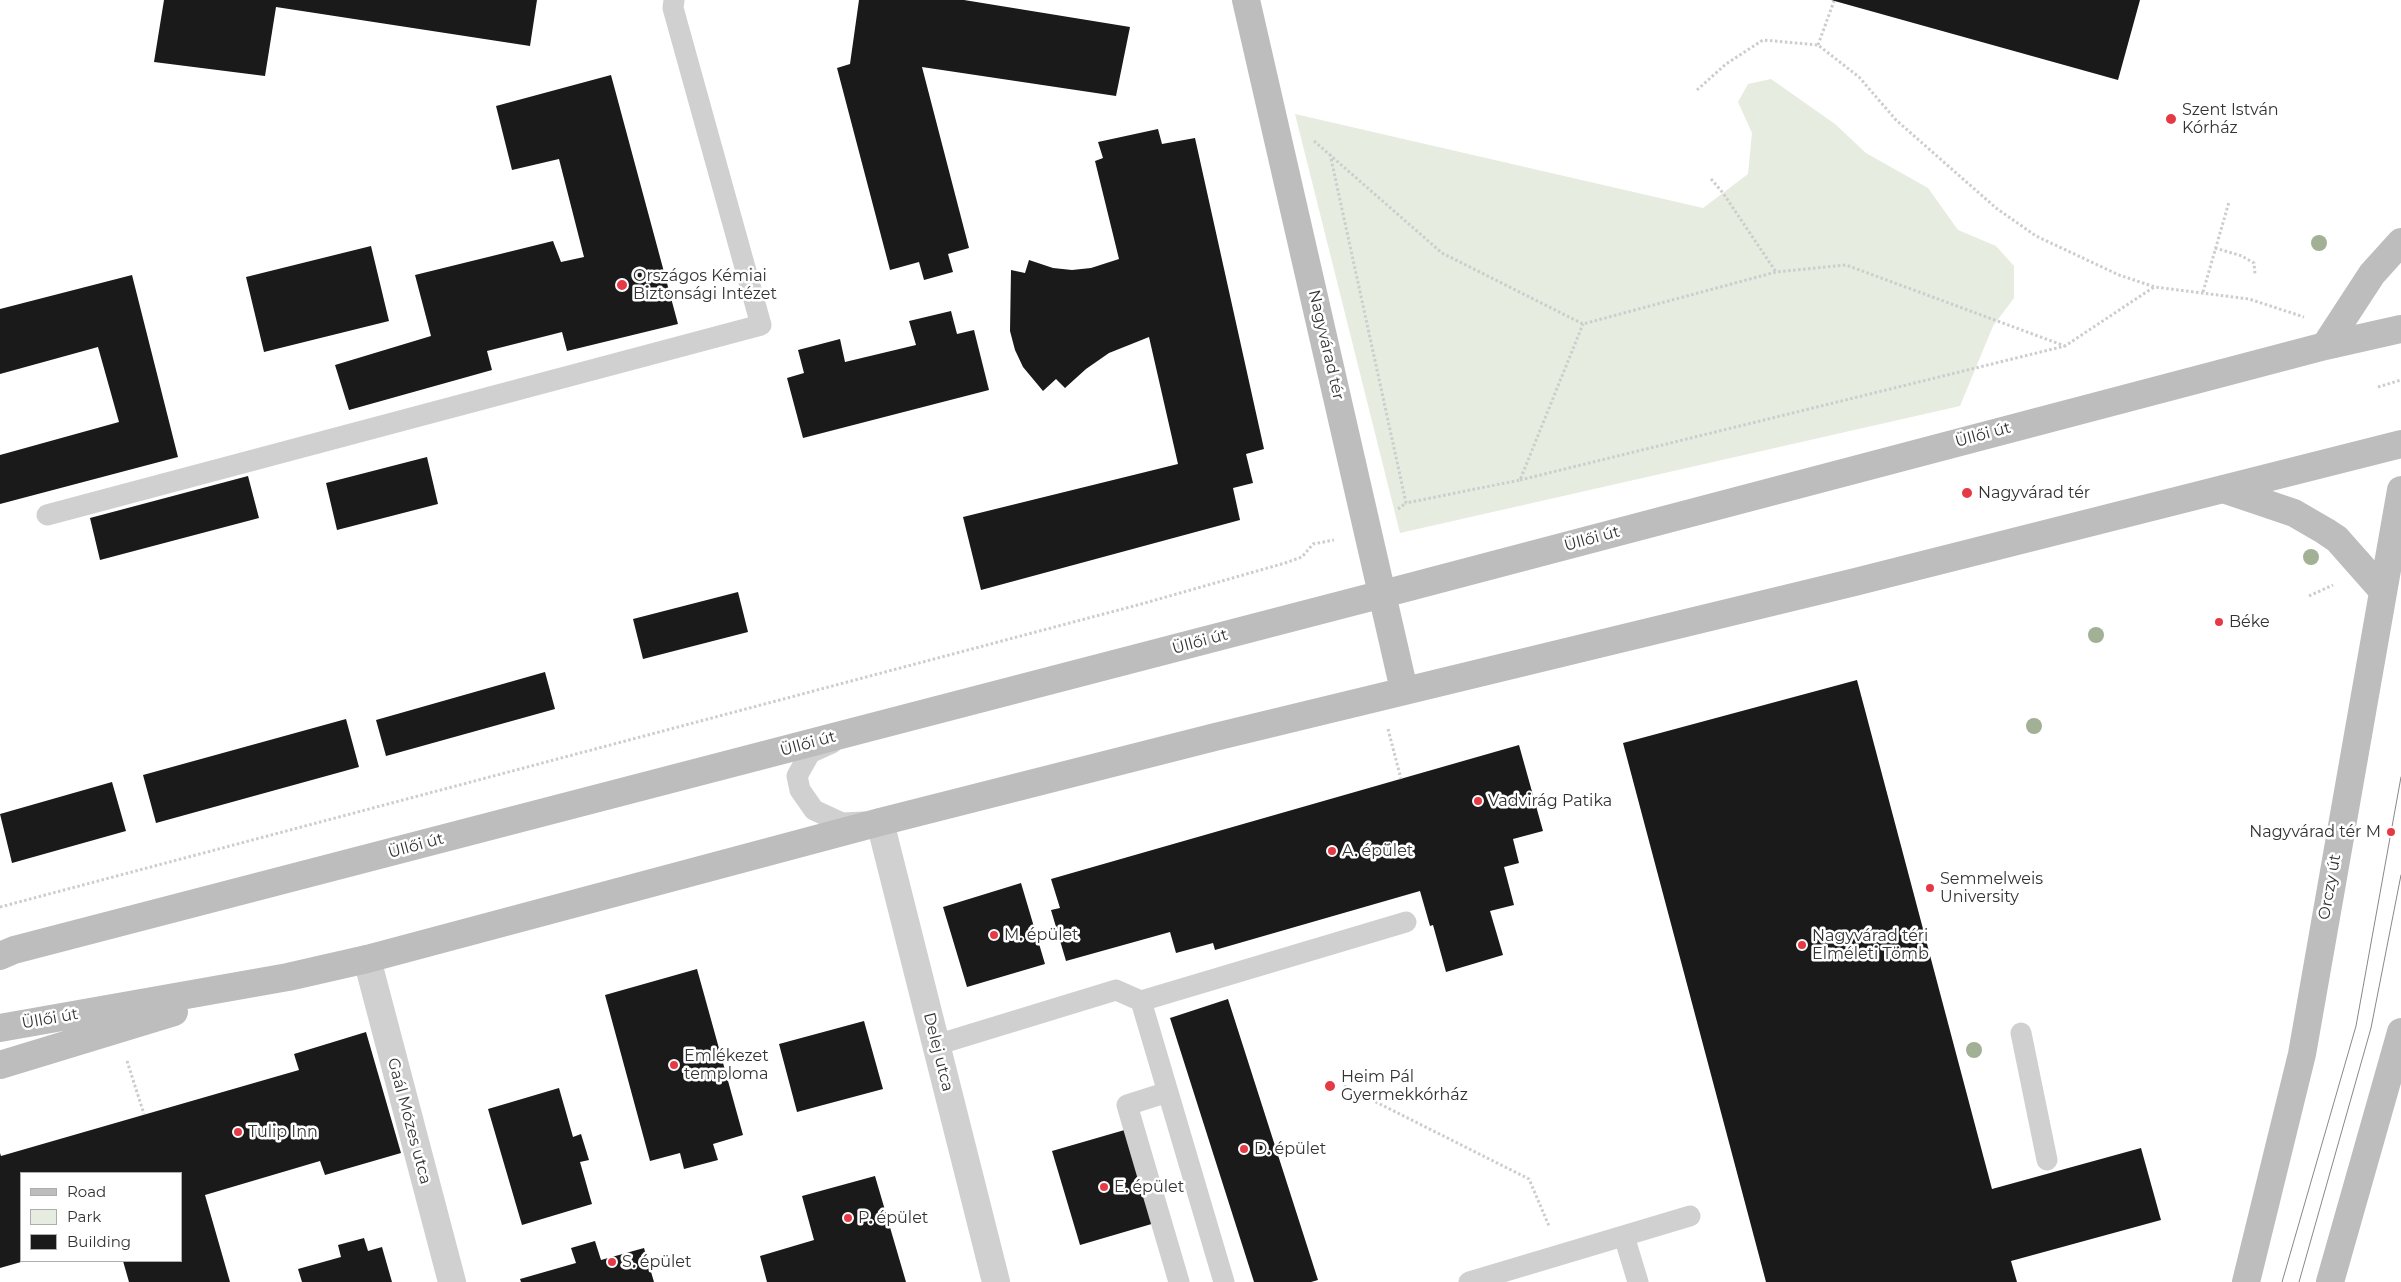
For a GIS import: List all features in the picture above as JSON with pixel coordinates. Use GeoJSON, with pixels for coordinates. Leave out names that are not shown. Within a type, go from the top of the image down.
{"type":"FeatureCollection","features":[{"type":"Feature","properties":{"kind":"main road","name":"Nagyvárad tér"},"geometry":{"type":"LineString","coordinates":[[1246,0],[1404,690]]}},
{"type":"Feature","properties":{"kind":"main road"},"geometry":{"type":"LineString","coordinates":[[2326,346],[2372,274],[2401,242]]}},
{"type":"Feature","properties":{"kind":"main road","name":"Üllői út"},"geometry":{"type":"LineString","coordinates":[[5,953],[2326,346],[2401,330]]}},
{"type":"Feature","properties":{"kind":"main road","name":"Üllői út"},"geometry":{"type":"LineString","coordinates":[[0,1028],[288,977],[367,959],[880,822],[1404,690],[1855,582],[2401,444]]}},
{"type":"Feature","properties":{"kind":"main road"},"geometry":{"type":"LineString","coordinates":[[2223,489],[2294,513],[2325,531],[2337,539],[2383,591]]}},
{"type":"Feature","properties":{"kind":"main road","name":"Orczy út"},"geometry":{"type":"LineString","coordinates":[[2246,1282],[2302,1054],[2401,490]]}},
{"type":"Feature","properties":{"kind":"main road"},"geometry":{"type":"LineString","coordinates":[[0,1065],[288,977]]}},
{"type":"Feature","properties":{"kind":"main road"},"geometry":{"type":"LineString","coordinates":[[2330,1282],[2401,1032]]}},
{"type":"Feature","properties":{"kind":"street","name":"Delej utca"},"geometry":{"type":"LineString","coordinates":[[880,822],[996,1282]]}},
{"type":"Feature","properties":{"kind":"street","name":"Gaál Mózes utca"},"geometry":{"type":"LineString","coordinates":[[367,959],[452,1282]]}},
{"type":"Feature","properties":{"kind":"lane"},"geometry":{"type":"LineString","coordinates":[[47,515],[761,325],[673,8],[674,0]]}},
{"type":"Feature","properties":{"kind":"lane"},"geometry":{"type":"LineString","coordinates":[[852,732],[810,753],[797,776],[800,790],[814,810],[842,823],[880,822]]}},
{"type":"Feature","properties":{"kind":"lane"},"geometry":{"type":"LineString","coordinates":[[936,1045],[1116,990],[1140,1001],[1406,922]]}},
{"type":"Feature","properties":{"kind":"lane"},"geometry":{"type":"LineString","coordinates":[[1140,1001],[1224,1282]]}},
{"type":"Feature","properties":{"kind":"lane"},"geometry":{"type":"LineString","coordinates":[[2021,1033],[2047,1160]]}},
{"type":"Feature","properties":{"kind":"lane"},"geometry":{"type":"LineString","coordinates":[[1168,1092],[1127,1104],[1179,1282]]}},
{"type":"Feature","properties":{"kind":"lane"},"geometry":{"type":"LineString","coordinates":[[1469,1282],[1690,1216]]}},
{"type":"Feature","properties":{"kind":"lane"},"geometry":{"type":"LineString","coordinates":[[1624,1236],[1638,1282]]}},
{"type":"Feature","properties":{"kind":"path"},"geometry":{"type":"LineString","coordinates":[[1818,45],[1834,1]]}},
{"type":"Feature","properties":{"kind":"path"},"geometry":{"type":"LineString","coordinates":[[1697,90],[1726,64],[1763,40],[1818,45],[1859,77],[1896,120],[2004,214],[2036,236],[2077,258],[2119,276],[2155,287],[2249,299]]}},
{"type":"Feature","properties":{"kind":"path"},"geometry":{"type":"LineString","coordinates":[[1272,110],[1330,153],[1442,254],[1584,324],[1776,272],[1846,264],[2065,346]]}},
{"type":"Feature","properties":{"kind":"path"},"geometry":{"type":"LineString","coordinates":[[1330,153],[1406,503],[1520,480],[2065,346],[2155,287]]}},
{"type":"Feature","properties":{"kind":"path"},"geometry":{"type":"LineString","coordinates":[[1711,179],[1723,192],[1776,272]]}},
{"type":"Feature","properties":{"kind":"path"},"geometry":{"type":"LineString","coordinates":[[2203,292],[2229,202]]}},
{"type":"Feature","properties":{"kind":"path"},"geometry":{"type":"LineString","coordinates":[[2215,248],[2242,256],[2254,264],[2255,274]]}},
{"type":"Feature","properties":{"kind":"path"},"geometry":{"type":"LineString","coordinates":[[1520,480],[1584,324]]}},
{"type":"Feature","properties":{"kind":"path"},"geometry":{"type":"LineString","coordinates":[[2378,387],[2401,380]]}},
{"type":"Feature","properties":{"kind":"path"},"geometry":{"type":"LineString","coordinates":[[0,907],[1145,603],[1285,563],[1302,557],[1313,544]]}},
{"type":"Feature","properties":{"kind":"path"},"geometry":{"type":"LineString","coordinates":[[2309,596],[2338,582]]}},
{"type":"Feature","properties":{"kind":"path"},"geometry":{"type":"LineString","coordinates":[[1385,721],[1401,778]]}},
{"type":"Feature","properties":{"kind":"path"},"geometry":{"type":"LineString","coordinates":[[117,1030],[144,1114]]}},
{"type":"Feature","properties":{"kind":"path"},"geometry":{"type":"LineString","coordinates":[[1344,1086],[1529,1179],[1560,1254]]}},
{"type":"Feature","properties":{"kind":"green space"},"geometry":{"type":"Polygon","coordinates":[[[1771,79],[1835,124],[1866,153],[1928,188],[1958,230],[1996,246],[2014,266],[2014,298],[1993,326],[1960,406],[1400,533],[1295,114],[1703,208],[1748,174],[1752,133],[1738,102],[1748,84],[1771,79]]]}},
{"type":"Feature","properties":{"kind":"building"},"geometry":{"type":"Polygon","coordinates":[[[164,0],[537,0],[530,46],[276,7],[265,76],[154,62],[164,0]]]}},
{"type":"Feature","properties":{"kind":"building"},"geometry":{"type":"Polygon","coordinates":[[[859,0],[964,0],[1130,27],[1116,96],[922,67],[969,248],[948,254],[953,272],[924,280],[919,262],[890,270],[837,68],[850,64],[859,0]]]}},
{"type":"Feature","properties":{"kind":"building"},"geometry":{"type":"Polygon","coordinates":[[[1831,0],[2140,0],[2118,80],[1831,0]]]}},
{"type":"Feature","properties":{"kind":"building"},"geometry":{"type":"Polygon","coordinates":[[[611,75],[678,324],[567,351],[562,332],[487,351],[492,370],[349,410],[335,365],[431,336],[415,275],[553,241],[561,262],[584,257],[559,159],[512,170],[496,106],[611,75]]]}},
{"type":"Feature","properties":{"kind":"building"},"geometry":{"type":"Polygon","coordinates":[[[1158,129],[1162,144],[1195,138],[1264,449],[1246,454],[1253,483],[1233,488],[1240,520],[981,590],[963,517],[1178,464],[1149,337],[1109,353],[1086,369],[1065,388],[1056,379],[1043,391],[1023,367],[1015,350],[1010,331],[1011,270],[1025,273],[1029,260],[1053,268],[1072,270],[1091,268],[1119,259],[1095,161],[1103,158],[1098,142],[1158,129]]]}},
{"type":"Feature","properties":{"kind":"building"},"geometry":{"type":"Polygon","coordinates":[[[371,246],[389,321],[264,352],[246,277],[371,246]]]}},
{"type":"Feature","properties":{"kind":"building"},"geometry":{"type":"Polygon","coordinates":[[[132,275],[178,457],[0,504],[0,455],[119,422],[98,347],[0,374],[0,309],[132,275]]]}},
{"type":"Feature","properties":{"kind":"building"},"geometry":{"type":"Polygon","coordinates":[[[951,311],[957,334],[974,330],[989,390],[803,438],[787,378],[804,373],[798,350],[840,339],[845,362],[916,345],[909,321],[951,311]]]}},
{"type":"Feature","properties":{"kind":"building"},"geometry":{"type":"Polygon","coordinates":[[[427,457],[438,504],[337,530],[326,483],[427,457]]]}},
{"type":"Feature","properties":{"kind":"building"},"geometry":{"type":"Polygon","coordinates":[[[248,476],[259,518],[100,560],[90,518],[248,476]]]}},
{"type":"Feature","properties":{"kind":"building"},"geometry":{"type":"Polygon","coordinates":[[[738,592],[748,632],[643,659],[633,619],[738,592]]]}},
{"type":"Feature","properties":{"kind":"building"},"geometry":{"type":"Polygon","coordinates":[[[545,672],[555,709],[386,756],[376,720],[545,672]]]}},
{"type":"Feature","properties":{"kind":"building","name":"Nagyvárad téri Elméleti Tömb"},"geometry":{"type":"Polygon","coordinates":[[[1857,680],[1992,1189],[2141,1148],[2161,1220],[2011,1261],[2017,1282],[1766,1282],[1623,743],[1857,680]]]}},
{"type":"Feature","properties":{"kind":"building"},"geometry":{"type":"Polygon","coordinates":[[[346,719],[359,767],[156,823],[143,775],[346,719]]]}},
{"type":"Feature","properties":{"kind":"building","name":"A. épület"},"geometry":{"type":"Polygon","coordinates":[[[1519,745],[1543,831],[1513,839],[1519,863],[1504,867],[1514,905],[1490,911],[1503,955],[1446,972],[1433,925],[1430,926],[1420,891],[1215,950],[1213,943],[1176,953],[1170,932],[1066,961],[1051,910],[1060,908],[1051,879],[1519,745]]]}},
{"type":"Feature","properties":{"kind":"building"},"geometry":{"type":"Polygon","coordinates":[[[112,782],[126,831],[12,863],[0,814],[112,782]]]}},
{"type":"Feature","properties":{"kind":"building","name":"M. épület"},"geometry":{"type":"Polygon","coordinates":[[[1021,883],[1045,964],[967,987],[943,907],[1021,883]]]}},
{"type":"Feature","properties":{"kind":"building","name":"Emlékezet temploma"},"geometry":{"type":"Polygon","coordinates":[[[697,969],[743,1135],[713,1144],[718,1160],[684,1169],[680,1153],[650,1161],[605,995],[697,969]]]}},
{"type":"Feature","properties":{"kind":"building","name":"D. épület"},"geometry":{"type":"Polygon","coordinates":[[[1228,999],[1318,1280],[1311,1282],[1254,1282],[1170,1018],[1228,999]]]}},
{"type":"Feature","properties":{"kind":"building"},"geometry":{"type":"Polygon","coordinates":[[[864,1021],[883,1089],[797,1112],[779,1044],[864,1021]]]}},
{"type":"Feature","properties":{"kind":"building","name":"Tulip Inn"},"geometry":{"type":"Polygon","coordinates":[[[366,1032],[401,1153],[325,1175],[320,1161],[205,1195],[230,1282],[129,1282],[123,1262],[182,1262],[182,1172],[20,1172],[21,1262],[0,1268],[0,1153],[1,1156],[299,1070],[294,1054],[366,1032]]]}},
{"type":"Feature","properties":{"kind":"building"},"geometry":{"type":"Polygon","coordinates":[[[559,1088],[573,1137],[581,1134],[589,1160],[580,1162],[592,1204],[522,1225],[488,1109],[559,1088]]]}},
{"type":"Feature","properties":{"kind":"building","name":"E. épület"},"geometry":{"type":"Polygon","coordinates":[[[1128,1129],[1155,1223],[1080,1245],[1052,1151],[1128,1129]]]}},
{"type":"Feature","properties":{"kind":"building","name":"P. épület"},"geometry":{"type":"Polygon","coordinates":[[[875,1176],[906,1282],[767,1282],[760,1256],[814,1240],[802,1196],[875,1176]]]}},
{"type":"Feature","properties":{"kind":"building"},"geometry":{"type":"Polygon","coordinates":[[[364,1238],[368,1251],[382,1247],[392,1282],[302,1282],[298,1269],[341,1257],[338,1245],[364,1238]]]}},
{"type":"Feature","properties":{"kind":"building","name":"S. épület"},"geometry":{"type":"Polygon","coordinates":[[[595,1241],[601,1260],[644,1248],[654,1282],[521,1282],[520,1279],[576,1263],[571,1248],[595,1241]]]}},
{"type":"Feature","properties":{"kind":"tram line"},"geometry":{"type":"LineString","coordinates":[[2282,1282],[2356,1026],[2401,777]]}},
{"type":"Feature","properties":{"kind":"tram line"},"geometry":{"type":"LineString","coordinates":[[2299,1282],[2371,1028],[2401,875]]}},
{"type":"Feature","properties":{"kind":"place","name":"Szent István Kórház"},"geometry":{"type":"Point","coordinates":[2171,119]}},
{"type":"Feature","properties":{"kind":"place","name":"Országos Kémiai Biztonsági Intézet"},"geometry":{"type":"Point","coordinates":[622,285]}},
{"type":"Feature","properties":{"kind":"place","name":"Nagyvárad tér"},"geometry":{"type":"Point","coordinates":[1967,493]}},
{"type":"Feature","properties":{"kind":"place","name":"Béke"},"geometry":{"type":"Point","coordinates":[2219,622]}},
{"type":"Feature","properties":{"kind":"place","name":"Vadvirág Patika"},"geometry":{"type":"Point","coordinates":[1478,801]}},
{"type":"Feature","properties":{"kind":"place","name":"Nagyvárad tér M"},"geometry":{"type":"Point","coordinates":[2391,832]}},
{"type":"Feature","properties":{"kind":"place","name":"A. épület"},"geometry":{"type":"Point","coordinates":[1332,851]}},
{"type":"Feature","properties":{"kind":"place","name":"Semmelweis University"},"geometry":{"type":"Point","coordinates":[1930,888]}},
{"type":"Feature","properties":{"kind":"place","name":"M. épület"},"geometry":{"type":"Point","coordinates":[994,935]}},
{"type":"Feature","properties":{"kind":"place","name":"Nagyvárad téri Elméleti Tömb"},"geometry":{"type":"Point","coordinates":[1802,945]}},
{"type":"Feature","properties":{"kind":"place","name":"Emlékezet temploma"},"geometry":{"type":"Point","coordinates":[674,1065]}},
{"type":"Feature","properties":{"kind":"place","name":"Heim Pál Gyermekkórház"},"geometry":{"type":"Point","coordinates":[1330,1086]}},
{"type":"Feature","properties":{"kind":"place","name":"Tulip Inn"},"geometry":{"type":"Point","coordinates":[238,1132]}},
{"type":"Feature","properties":{"kind":"place","name":"D. épület"},"geometry":{"type":"Point","coordinates":[1244,1149]}},
{"type":"Feature","properties":{"kind":"place","name":"E. épület"},"geometry":{"type":"Point","coordinates":[1104,1187]}},
{"type":"Feature","properties":{"kind":"place","name":"P. épület"},"geometry":{"type":"Point","coordinates":[848,1218]}},
{"type":"Feature","properties":{"kind":"place","name":"S. épület"},"geometry":{"type":"Point","coordinates":[612,1262]}}]}
